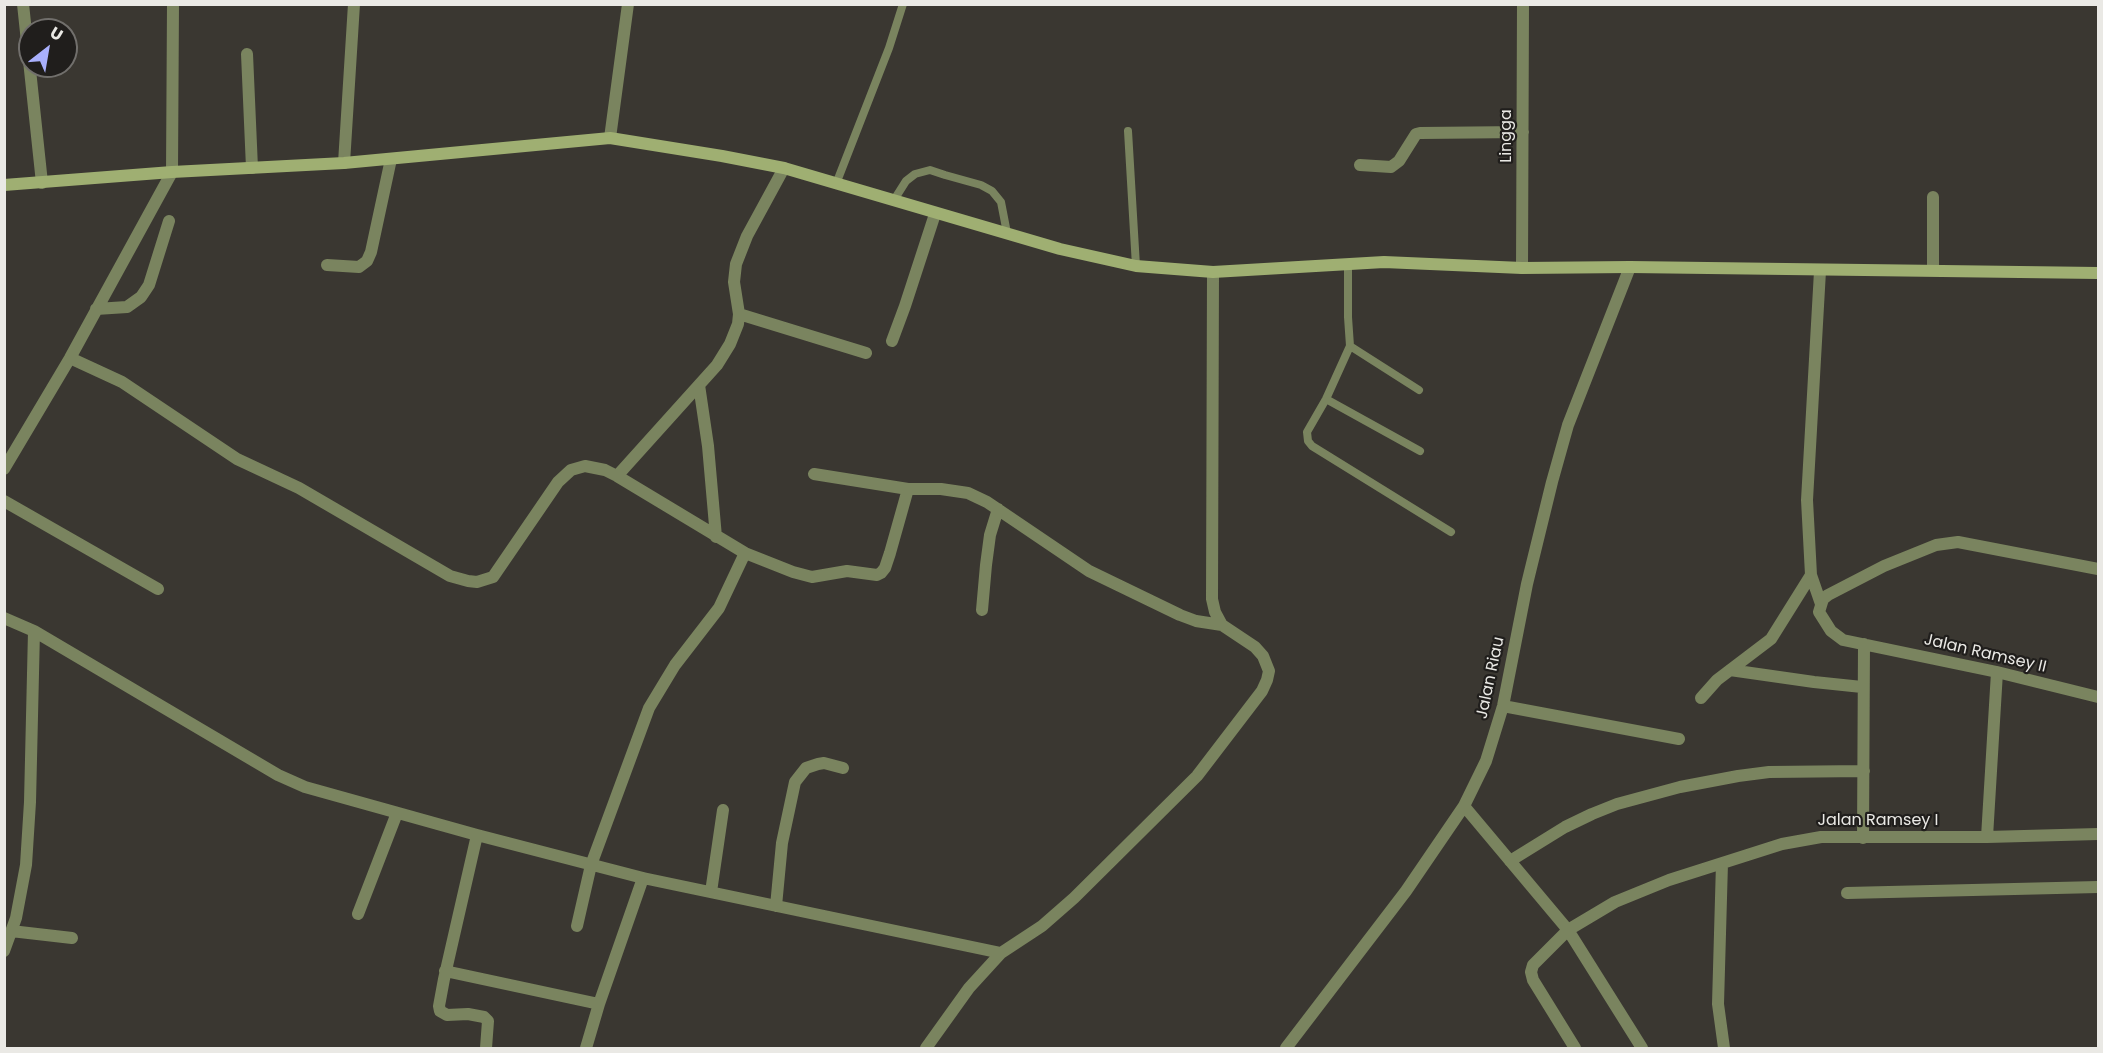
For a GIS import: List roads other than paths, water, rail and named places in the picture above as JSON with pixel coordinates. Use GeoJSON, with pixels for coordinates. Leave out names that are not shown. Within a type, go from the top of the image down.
{"type":"FeatureCollection","features":[{"type":"Feature","properties":{"kind":"main road"},"geometry":{"type":"LineString","coordinates":[[4,185],[172,172],[344,163],[610,138],[784,168],[1060,249],[1136,266],[1213,272],[1384,262],[1522,268],[1630,267],[2098,273]]}},
{"type":"Feature","properties":{"kind":"street"},"geometry":{"type":"LineString","coordinates":[[23,4],[42,183]]}},
{"type":"Feature","properties":{"kind":"street"},"geometry":{"type":"LineString","coordinates":[[4,469],[70,358],[172,172],[172,4]]}},
{"type":"Feature","properties":{"kind":"street"},"geometry":{"type":"LineString","coordinates":[[344,163],[354,4]]}},
{"type":"Feature","properties":{"kind":"street"},"geometry":{"type":"LineString","coordinates":[[610,138],[628,4]]}},
{"type":"Feature","properties":{"kind":"street","name":"Lingga"},"geometry":{"type":"LineString","coordinates":[[1522,268],[1523,4]]}},
{"type":"Feature","properties":{"kind":"street"},"geometry":{"type":"LineString","coordinates":[[247,54],[252,168]]}},
{"type":"Feature","properties":{"kind":"street"},"geometry":{"type":"LineString","coordinates":[[1360,165],[1391,167],[1399,161],[1410,142],[1420,133],[1523,132]]}},
{"type":"Feature","properties":{"kind":"street"},"geometry":{"type":"LineString","coordinates":[[327,265],[358,267],[367,261],[371,252],[391,159]]}},
{"type":"Feature","properties":{"kind":"street"},"geometry":{"type":"LineString","coordinates":[[617,476],[724,355],[738,324],[739,314],[734,282],[736,264],[747,236],[784,168]]}},
{"type":"Feature","properties":{"kind":"street"},"geometry":{"type":"LineString","coordinates":[[1933,197],[1933,270]]}},
{"type":"Feature","properties":{"kind":"street"},"geometry":{"type":"LineString","coordinates":[[892,341],[935,213]]}},
{"type":"Feature","properties":{"kind":"street"},"geometry":{"type":"LineString","coordinates":[[96,309],[127,307],[141,297],[149,285],[170,221]]}},
{"type":"Feature","properties":{"kind":"street","name":"Jalan Riau"},"geometry":{"type":"LineString","coordinates":[[1286,1048],[1406,891],[1464,806],[1486,761],[1503,705],[1527,584],[1568,425],[1630,267]]}},
{"type":"Feature","properties":{"kind":"street","name":"Jalan Ramsey II"},"geometry":{"type":"LineString","coordinates":[[1820,270],[1808,477],[1811,575],[1821,604],[1819,612],[1831,632],[1843,640],[1997,672],[2098,697]]}},
{"type":"Feature","properties":{"kind":"street"},"geometry":{"type":"LineString","coordinates":[[1213,272],[1211,587],[1215,612],[1222,625]]}},
{"type":"Feature","properties":{"kind":"street"},"geometry":{"type":"LineString","coordinates":[[739,314],[866,353]]}},
{"type":"Feature","properties":{"kind":"street"},"geometry":{"type":"LineString","coordinates":[[70,358],[122,382],[237,459],[299,488],[450,576],[468,581],[477,582],[493,576],[558,482],[578,467],[591,467],[617,476],[745,553],[803,575],[819,577],[847,571],[879,574],[886,565],[908,489]]}},
{"type":"Feature","properties":{"kind":"street"},"geometry":{"type":"LineString","coordinates":[[699,385],[708,446],[716,537]]}},
{"type":"Feature","properties":{"kind":"street"},"geometry":{"type":"LineString","coordinates":[[814,474],[908,489],[959,491],[981,499],[1089,571],[1180,615],[1196,621],[1222,625],[1255,647],[1267,661],[1269,671],[1262,691],[1197,776],[1074,898],[1042,926],[1001,953],[969,988],[926,1048]]}},
{"type":"Feature","properties":{"kind":"street"},"geometry":{"type":"LineString","coordinates":[[4,501],[158,589]]}},
{"type":"Feature","properties":{"kind":"street"},"geometry":{"type":"LineString","coordinates":[[982,610],[990,535],[998,509]]}},
{"type":"Feature","properties":{"kind":"street"},"geometry":{"type":"LineString","coordinates":[[1821,604],[1828,595],[1884,566],[1936,544],[1958,542],[2098,568]]}},
{"type":"Feature","properties":{"kind":"street"},"geometry":{"type":"LineString","coordinates":[[578,926],[591,865],[649,708],[675,665],[719,608],[745,553]]}},
{"type":"Feature","properties":{"kind":"street"},"geometry":{"type":"LineString","coordinates":[[1701,698],[1717,680],[1772,639],[1811,575]]}},
{"type":"Feature","properties":{"kind":"street"},"geometry":{"type":"LineString","coordinates":[[4,618],[34,631],[278,775],[305,787],[643,879],[1001,953]]}},
{"type":"Feature","properties":{"kind":"street"},"geometry":{"type":"LineString","coordinates":[[4,951],[11,931],[26,865],[34,631]]}},
{"type":"Feature","properties":{"kind":"street"},"geometry":{"type":"LineString","coordinates":[[1863,838],[1864,644]]}},
{"type":"Feature","properties":{"kind":"street"},"geometry":{"type":"LineString","coordinates":[[1730,670],[1862,687]]}},
{"type":"Feature","properties":{"kind":"street"},"geometry":{"type":"LineString","coordinates":[[1987,837],[1997,672]]}},
{"type":"Feature","properties":{"kind":"street"},"geometry":{"type":"LineString","coordinates":[[1503,705],[1679,739]]}},
{"type":"Feature","properties":{"kind":"street"},"geometry":{"type":"LineString","coordinates":[[776,906],[782,843],[795,782],[806,768],[818,764],[824,763],[843,768]]}},
{"type":"Feature","properties":{"kind":"street"},"geometry":{"type":"LineString","coordinates":[[1510,861],[1564,827],[1592,814],[1617,804],[1680,787],[1769,772],[1864,771]]}},
{"type":"Feature","properties":{"kind":"street"},"geometry":{"type":"LineString","coordinates":[[1464,806],[1568,930],[1642,1048]]}},
{"type":"Feature","properties":{"kind":"street"},"geometry":{"type":"LineString","coordinates":[[711,892],[723,810]]}},
{"type":"Feature","properties":{"kind":"street"},"geometry":{"type":"LineString","coordinates":[[358,914],[397,813]]}},
{"type":"Feature","properties":{"kind":"street","name":"Jalan Ramsey I"},"geometry":{"type":"LineString","coordinates":[[1575,1048],[1533,980],[1531,972],[1533,965],[1568,930],[1615,902],[1669,880],[1804,839],[2098,834]]}},
{"type":"Feature","properties":{"kind":"street"},"geometry":{"type":"LineString","coordinates":[[477,835],[446,971],[440,1011],[447,1015],[468,1014],[484,1017],[489,1027],[486,1048]]}},
{"type":"Feature","properties":{"kind":"street"},"geometry":{"type":"LineString","coordinates":[[1722,863],[1718,1004],[1724,1048]]}},
{"type":"Feature","properties":{"kind":"street"},"geometry":{"type":"LineString","coordinates":[[586,1048],[643,879]]}},
{"type":"Feature","properties":{"kind":"street"},"geometry":{"type":"LineString","coordinates":[[1847,893],[2098,887]]}},
{"type":"Feature","properties":{"kind":"street"},"geometry":{"type":"LineString","coordinates":[[4,901],[18,903]]}},
{"type":"Feature","properties":{"kind":"street"},"geometry":{"type":"LineString","coordinates":[[11,931],[72,938]]}},
{"type":"Feature","properties":{"kind":"street"},"geometry":{"type":"LineString","coordinates":[[446,971],[599,1004]]}},
{"type":"Feature","properties":{"kind":"lane"},"geometry":{"type":"LineString","coordinates":[[836,184],[889,48],[903,4]]}},
{"type":"Feature","properties":{"kind":"lane"},"geometry":{"type":"LineString","coordinates":[[1128,131],[1136,266]]}},
{"type":"Feature","properties":{"kind":"lane"},"geometry":{"type":"LineString","coordinates":[[894,200],[906,181],[922,171],[930,170],[954,177],[987,188],[997,196],[1005,213],[1007,233]]}},
{"type":"Feature","properties":{"kind":"lane"},"geometry":{"type":"LineString","coordinates":[[1348,264],[1350,346],[1306,437],[1309,444],[1451,532]]}},
{"type":"Feature","properties":{"kind":"lane"},"geometry":{"type":"LineString","coordinates":[[1350,346],[1419,390]]}},
{"type":"Feature","properties":{"kind":"lane"},"geometry":{"type":"LineString","coordinates":[[1326,399],[1420,451]]}}]}
